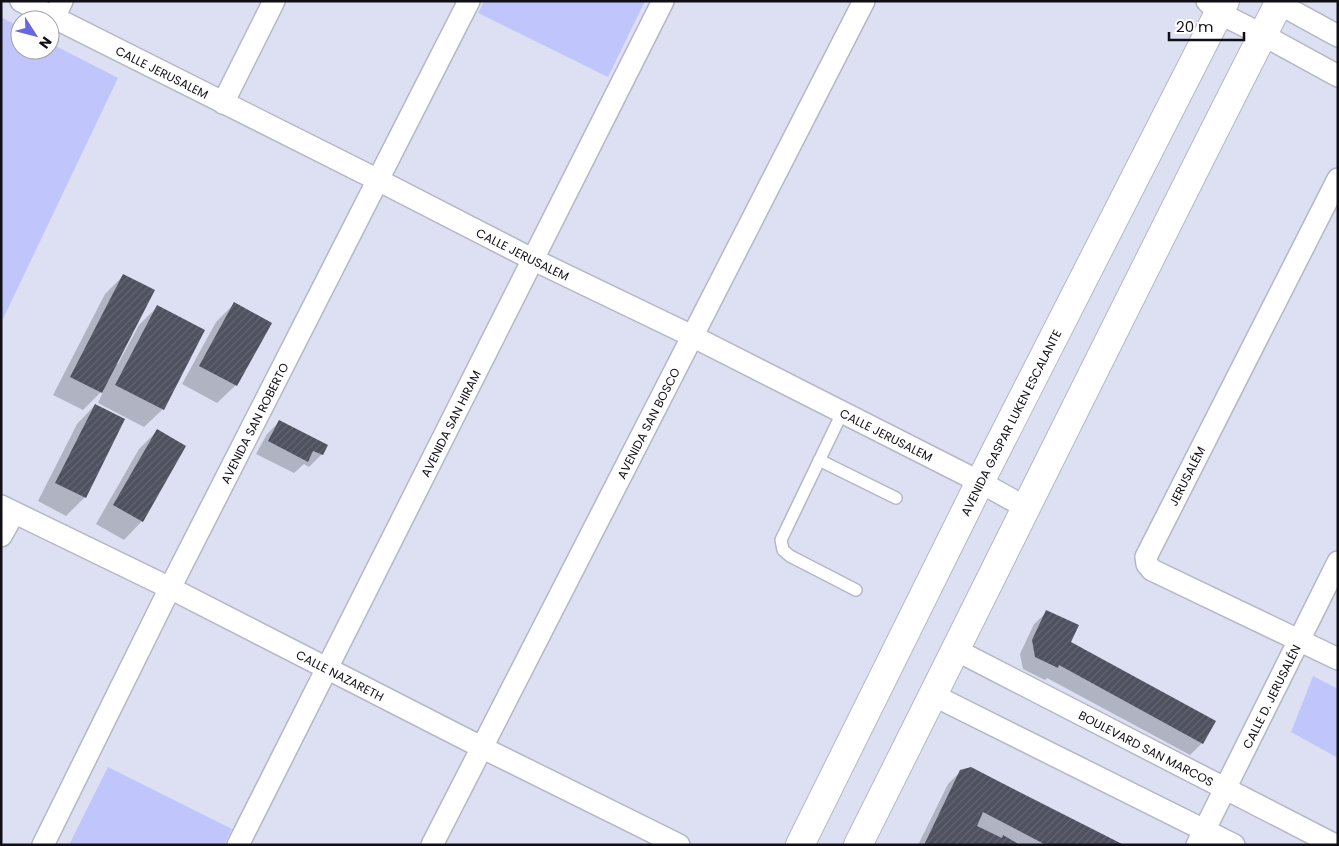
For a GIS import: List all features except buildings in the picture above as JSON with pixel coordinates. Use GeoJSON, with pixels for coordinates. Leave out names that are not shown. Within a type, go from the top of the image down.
{"type":"FeatureCollection","features":[{"type":"Feature","properties":{"kind":"street","name":"CALLE JERUSALEM"},"geometry":{"type":"LineString","coordinates":[[21,1],[58,10]]}},
{"type":"Feature","properties":{"kind":"street"},"geometry":{"type":"LineString","coordinates":[[223,102],[274,1]]}},
{"type":"Feature","properties":{"kind":"street","name":"AVENIDA SAN ROBERTO"},"geometry":{"type":"LineString","coordinates":[[43,845],[170,588],[469,1]]}},
{"type":"Feature","properties":{"kind":"street","name":"AVENIDA SAN HIRAM"},"geometry":{"type":"LineString","coordinates":[[238,845],[662,1]]}},
{"type":"Feature","properties":{"kind":"street","name":"AVENIDA SAN BOSCO"},"geometry":{"type":"LineString","coordinates":[[432,845],[864,1]]}},
{"type":"Feature","properties":{"kind":"street"},"geometry":{"type":"LineString","coordinates":[[858,845],[1278,2],[1338,36]]}},
{"type":"Feature","properties":{"kind":"street"},"geometry":{"type":"LineString","coordinates":[[1217,5],[1263,35],[1338,76]]}},
{"type":"Feature","properties":{"kind":"street","name":"AVENIDA GASPAR LUKEN ESCALANTE"},"geometry":{"type":"LineString","coordinates":[[800,845],[1217,5]]}},
{"type":"Feature","properties":{"kind":"street","name":"CALLE JERUSALEM"},"geometry":{"type":"LineString","coordinates":[[60,11],[223,102],[532,259],[692,336],[980,482],[1025,507]]}},
{"type":"Feature","properties":{"kind":"street","name":"JERUSALÉM"},"geometry":{"type":"LineString","coordinates":[[1338,179],[1333,200],[1146,557],[1147,564],[1152,570],[1338,659]]}},
{"type":"Feature","properties":{"kind":"street"},"geometry":{"type":"LineString","coordinates":[[1,536],[7,509]]}},
{"type":"Feature","properties":{"kind":"street","name":"CALLE NAZARETH"},"geometry":{"type":"LineString","coordinates":[[7,509],[170,588],[481,747],[679,845]]}},
{"type":"Feature","properties":{"kind":"street","name":"CALLE D. JERUSALÉN"},"geometry":{"type":"LineString","coordinates":[[1201,837],[1338,562]]}},
{"type":"Feature","properties":{"kind":"street","name":"BOULEVARD SAN MARCOS"},"geometry":{"type":"LineString","coordinates":[[956,650],[1335,845]]}},
{"type":"Feature","properties":{"kind":"street"},"geometry":{"type":"LineString","coordinates":[[933,695],[1201,837],[1234,845]]}},
{"type":"Feature","properties":{"kind":"lane"},"geometry":{"type":"LineString","coordinates":[[842,413],[781,540],[783,550],[790,556],[856,590]]}},
{"type":"Feature","properties":{"kind":"lane"},"geometry":{"type":"LineString","coordinates":[[819,460],[896,498]]}},
{"type":"Feature","properties":{"kind":"shaded area"},"geometry":{"type":"Polygon","coordinates":[[[484,1],[645,1],[608,77],[478,13],[484,1]]]}},
{"type":"Feature","properties":{"kind":"shaded area"},"geometry":{"type":"Polygon","coordinates":[[[1,17],[10,22],[10,60],[60,60],[60,48],[118,78],[1,323],[1,17]]]}},
{"type":"Feature","properties":{"kind":"shaded area"},"geometry":{"type":"Polygon","coordinates":[[[1313,676],[1338,689],[1338,758],[1291,732],[1313,676]]]}},
{"type":"Feature","properties":{"kind":"shaded area"},"geometry":{"type":"Polygon","coordinates":[[[108,767],[232,829],[224,845],[69,845],[108,767]]]}}]}
